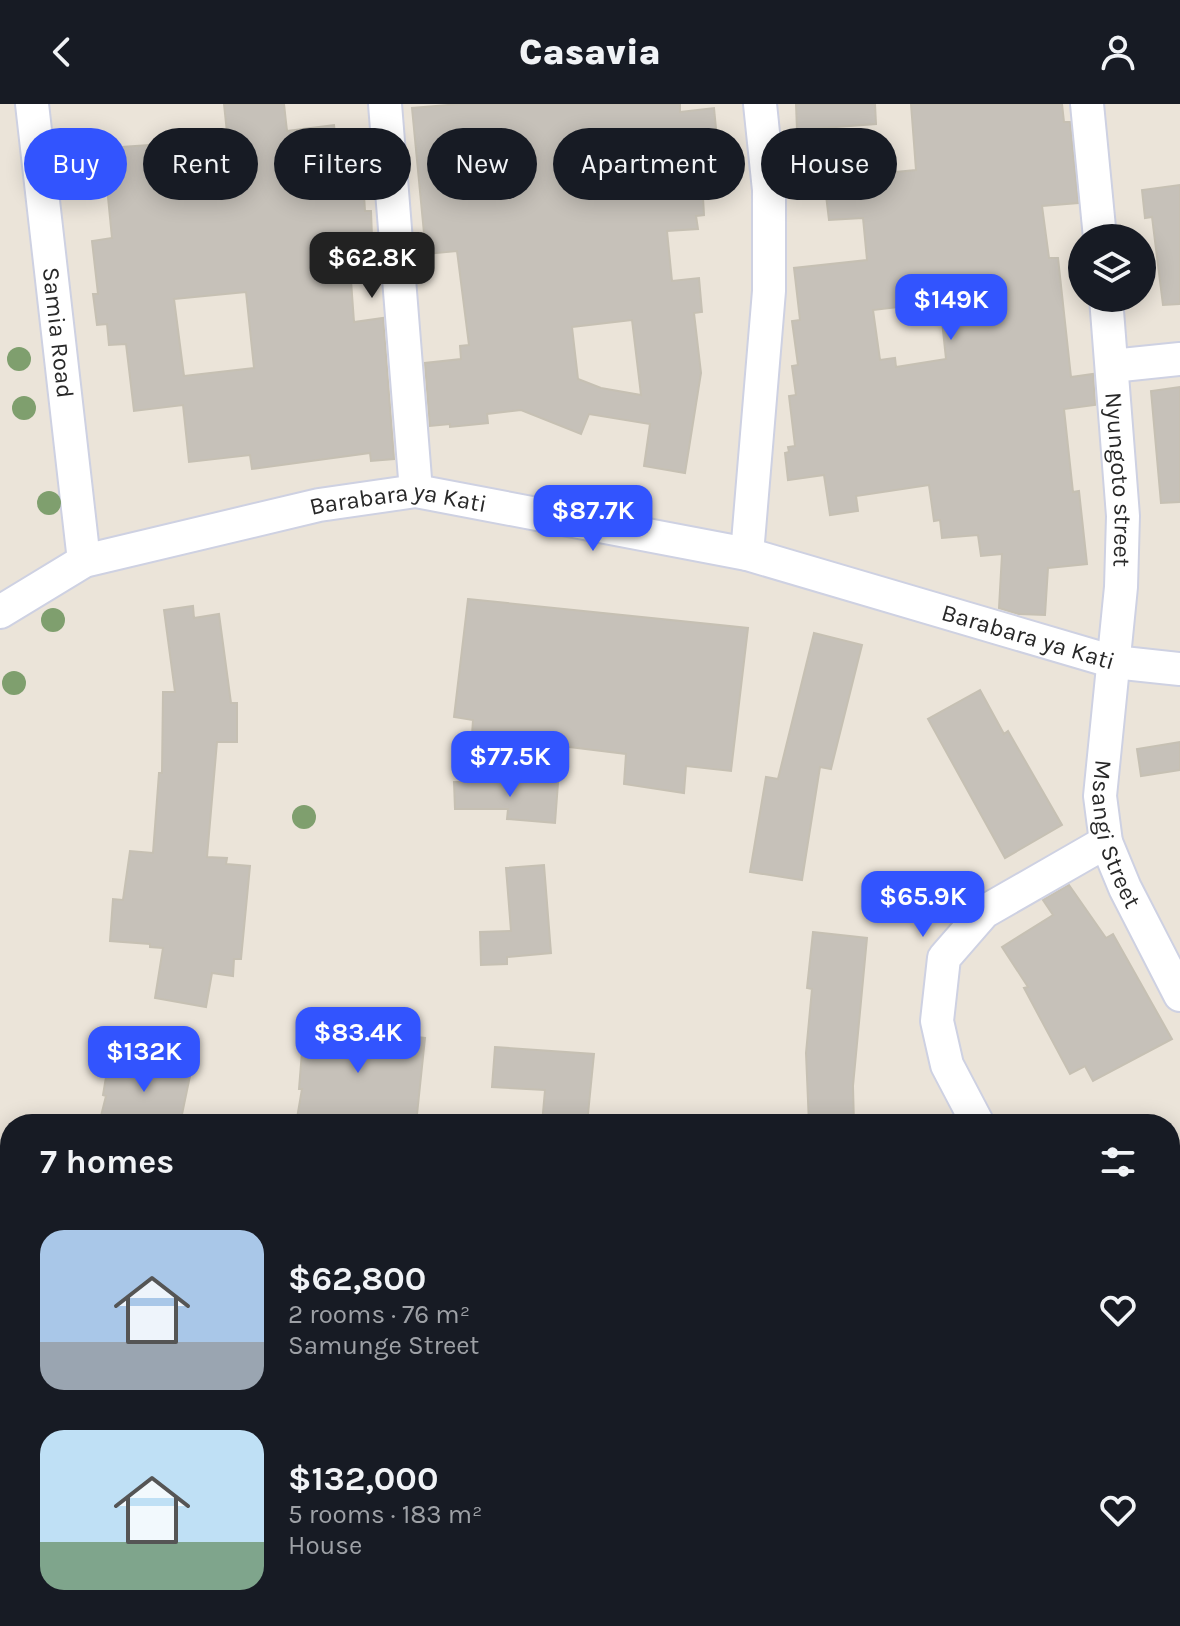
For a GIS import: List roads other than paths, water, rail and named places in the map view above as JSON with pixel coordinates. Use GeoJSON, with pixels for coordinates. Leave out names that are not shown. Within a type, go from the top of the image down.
{"type":"FeatureCollection","features":[{"type":"Feature","properties":{"kind":"street","name":"Samia Road"},"geometry":{"type":"LineString","coordinates":[[32,104],[84,561]]}},
{"type":"Feature","properties":{"kind":"street"},"geometry":{"type":"LineString","coordinates":[[385,104],[416,491]]}},
{"type":"Feature","properties":{"kind":"street"},"geometry":{"type":"LineString","coordinates":[[747,554],[769,291],[769,190],[760,104]]}},
{"type":"Feature","properties":{"kind":"street"},"geometry":{"type":"LineString","coordinates":[[1087,104],[1099,224]]}},
{"type":"Feature","properties":{"kind":"street","name":"Nyungoto street"},"geometry":{"type":"LineString","coordinates":[[1107,312],[1123,516],[1114,662]]}},
{"type":"Feature","properties":{"kind":"street"},"geometry":{"type":"LineString","coordinates":[[1112,366],[1180,359]]}},
{"type":"Feature","properties":{"kind":"street","name":"Barabara ya Kati"},"geometry":{"type":"LineString","coordinates":[[0,612],[84,561],[319,505],[416,491],[747,554],[1114,662],[1180,669]]}},
{"type":"Feature","properties":{"kind":"street","name":"Msangi Street"},"geometry":{"type":"LineString","coordinates":[[1114,662],[1100,796],[1106,842],[1125,888],[1180,995]]}},
{"type":"Feature","properties":{"kind":"street"},"geometry":{"type":"LineString","coordinates":[[973,1114],[947,1065],[937,1021],[944,958],[984,912],[1106,842]]}}]}
